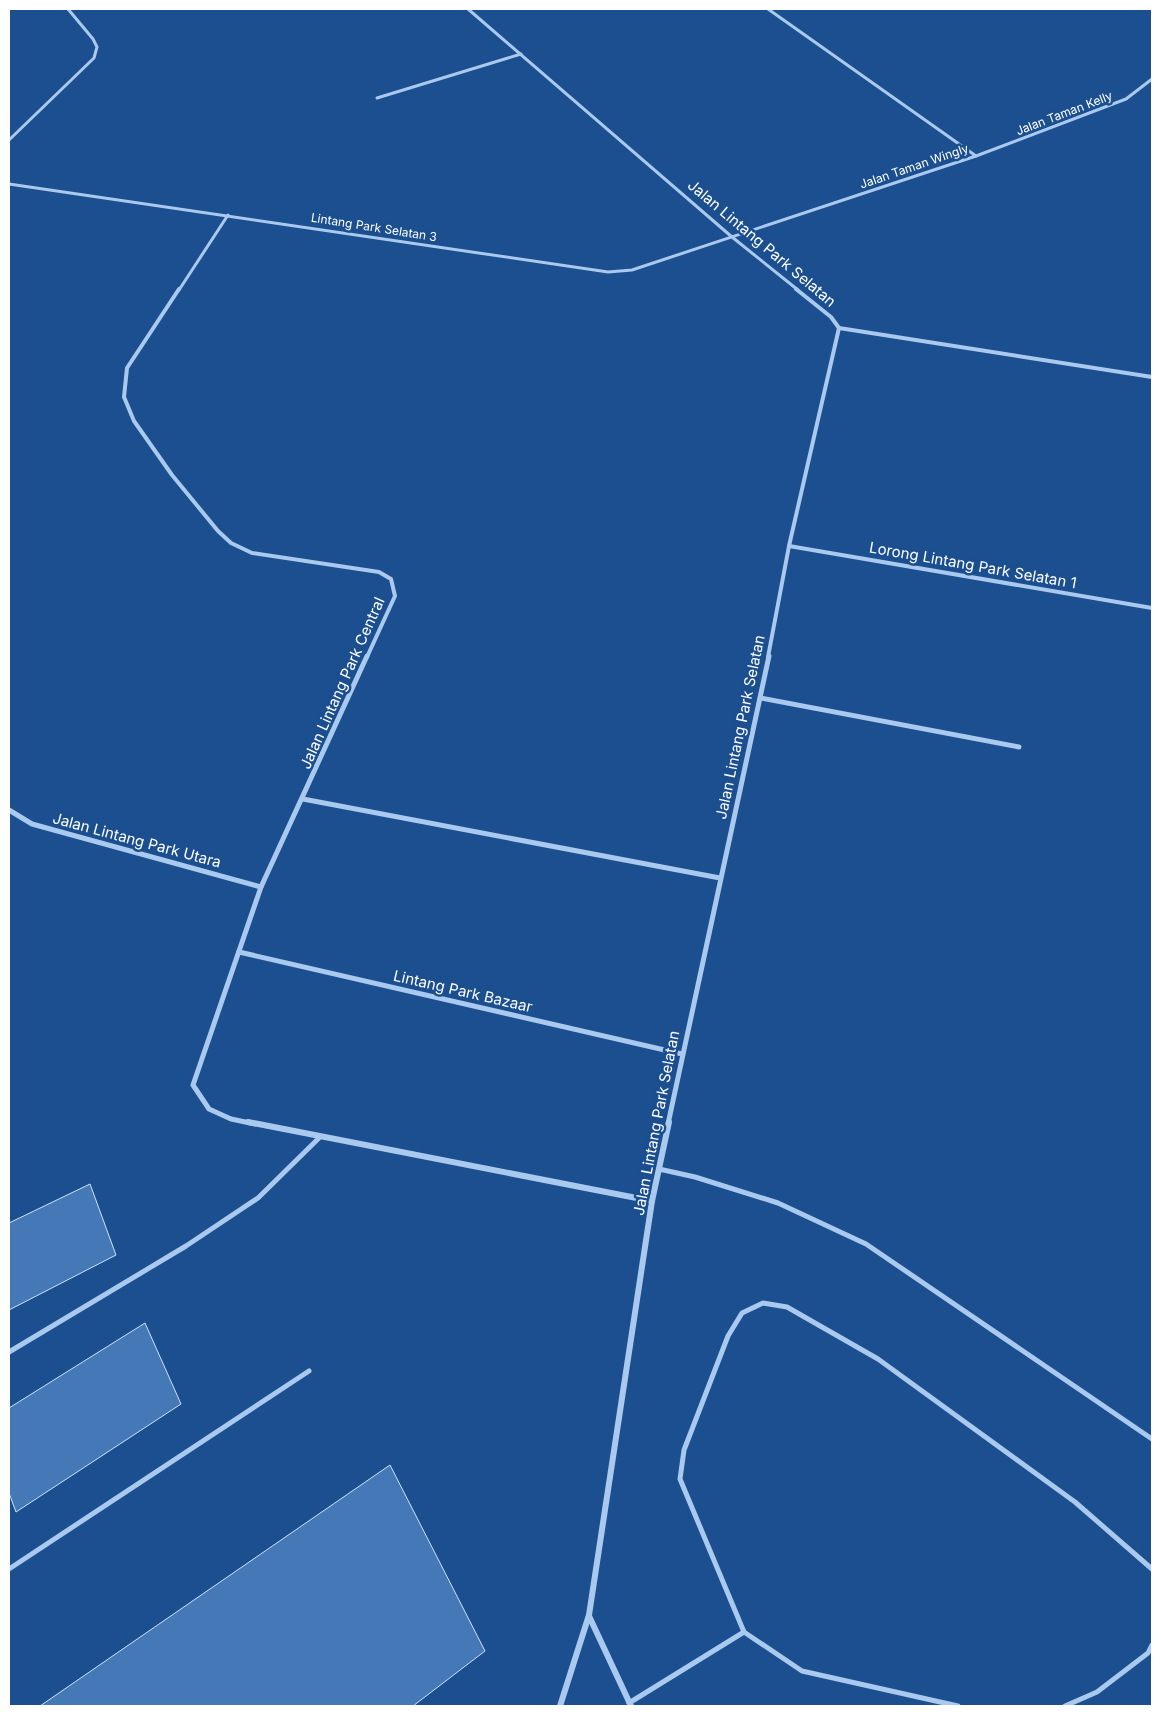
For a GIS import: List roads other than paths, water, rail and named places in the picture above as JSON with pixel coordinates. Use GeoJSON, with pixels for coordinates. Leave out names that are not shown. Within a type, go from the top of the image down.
{"type":"FeatureCollection","features":[{"type":"Feature","properties":{"kind":"street"},"geometry":{"type":"LineString","coordinates":[[9,140],[94,58],[96,48],[93,40],[68,9]]}},
{"type":"Feature","properties":{"kind":"street","name":"Jalan Lintang Park Selatan"},"geometry":{"type":"LineString","coordinates":[[468,9],[732,237],[831,317],[838,328],[789,546],[761,698],[720,878],[658,1169],[589,1615],[560,1706]]}},
{"type":"Feature","properties":{"kind":"street","name":"Jalan Taman Wingly"},"geometry":{"type":"LineString","coordinates":[[768,9],[976,156]]}},
{"type":"Feature","properties":{"kind":"street"},"geometry":{"type":"LineString","coordinates":[[377,98],[522,54]]}},
{"type":"Feature","properties":{"kind":"street","name":"Jalan Taman Kelly"},"geometry":{"type":"LineString","coordinates":[[976,156],[1126,99],[1152,79]]}},
{"type":"Feature","properties":{"kind":"street","name":"Jalan Taman Wingly"},"geometry":{"type":"LineString","coordinates":[[732,237],[976,156]]}},
{"type":"Feature","properties":{"kind":"street","name":"Lintang Park Selatan 3"},"geometry":{"type":"LineString","coordinates":[[9,184],[608,272],[632,270],[732,237]]}},
{"type":"Feature","properties":{"kind":"street","name":"Jalan Lintang Park Central"},"geometry":{"type":"LineString","coordinates":[[228,215],[127,368],[124,397],[134,421],[172,475],[218,531],[231,543],[252,553],[378,572],[391,579],[395,596],[261,887],[193,1085],[209,1109],[231,1118],[321,1136]]}},
{"type":"Feature","properties":{"kind":"street"},"geometry":{"type":"LineString","coordinates":[[838,328],[1152,377]]}},
{"type":"Feature","properties":{"kind":"street","name":"Lorong Lintang Park Selatan 1"},"geometry":{"type":"LineString","coordinates":[[789,546],[1152,608]]}},
{"type":"Feature","properties":{"kind":"street"},"geometry":{"type":"LineString","coordinates":[[761,698],[1019,747]]}},
{"type":"Feature","properties":{"kind":"street"},"geometry":{"type":"LineString","coordinates":[[303,799],[720,878]]}},
{"type":"Feature","properties":{"kind":"street","name":"Jalan Lintang Park Utara"},"geometry":{"type":"LineString","coordinates":[[9,810],[32,824],[261,887]]}},
{"type":"Feature","properties":{"kind":"street","name":"Lintang Park Bazaar"},"geometry":{"type":"LineString","coordinates":[[239,952],[682,1054]]}},
{"type":"Feature","properties":{"kind":"street"},"geometry":{"type":"LineString","coordinates":[[321,1136],[652,1201]]}},
{"type":"Feature","properties":{"kind":"street"},"geometry":{"type":"LineString","coordinates":[[589,1615],[630,1705]]}},
{"type":"Feature","properties":{"kind":"lane"},"geometry":{"type":"LineString","coordinates":[[9,1352],[186,1246],[258,1198],[321,1136]]}},
{"type":"Feature","properties":{"kind":"lane"},"geometry":{"type":"LineString","coordinates":[[658,1169],[695,1177],[778,1203],[866,1244],[1152,1439]]}},
{"type":"Feature","properties":{"kind":"lane"},"geometry":{"type":"LineString","coordinates":[[958,1706],[802,1670],[744,1632],[680,1478],[684,1450],[728,1336],[742,1313],[763,1303],[787,1307],[878,1359],[1075,1502],[1152,1569]]}},
{"type":"Feature","properties":{"kind":"lane"},"geometry":{"type":"LineString","coordinates":[[9,1568],[309,1371]]}},
{"type":"Feature","properties":{"kind":"lane"},"geometry":{"type":"LineString","coordinates":[[630,1705],[728,1640],[744,1632]]}},
{"type":"Feature","properties":{"kind":"lane"},"geometry":{"type":"LineString","coordinates":[[1065,1706],[1097,1692],[1148,1653],[1152,1645]]}}]}
